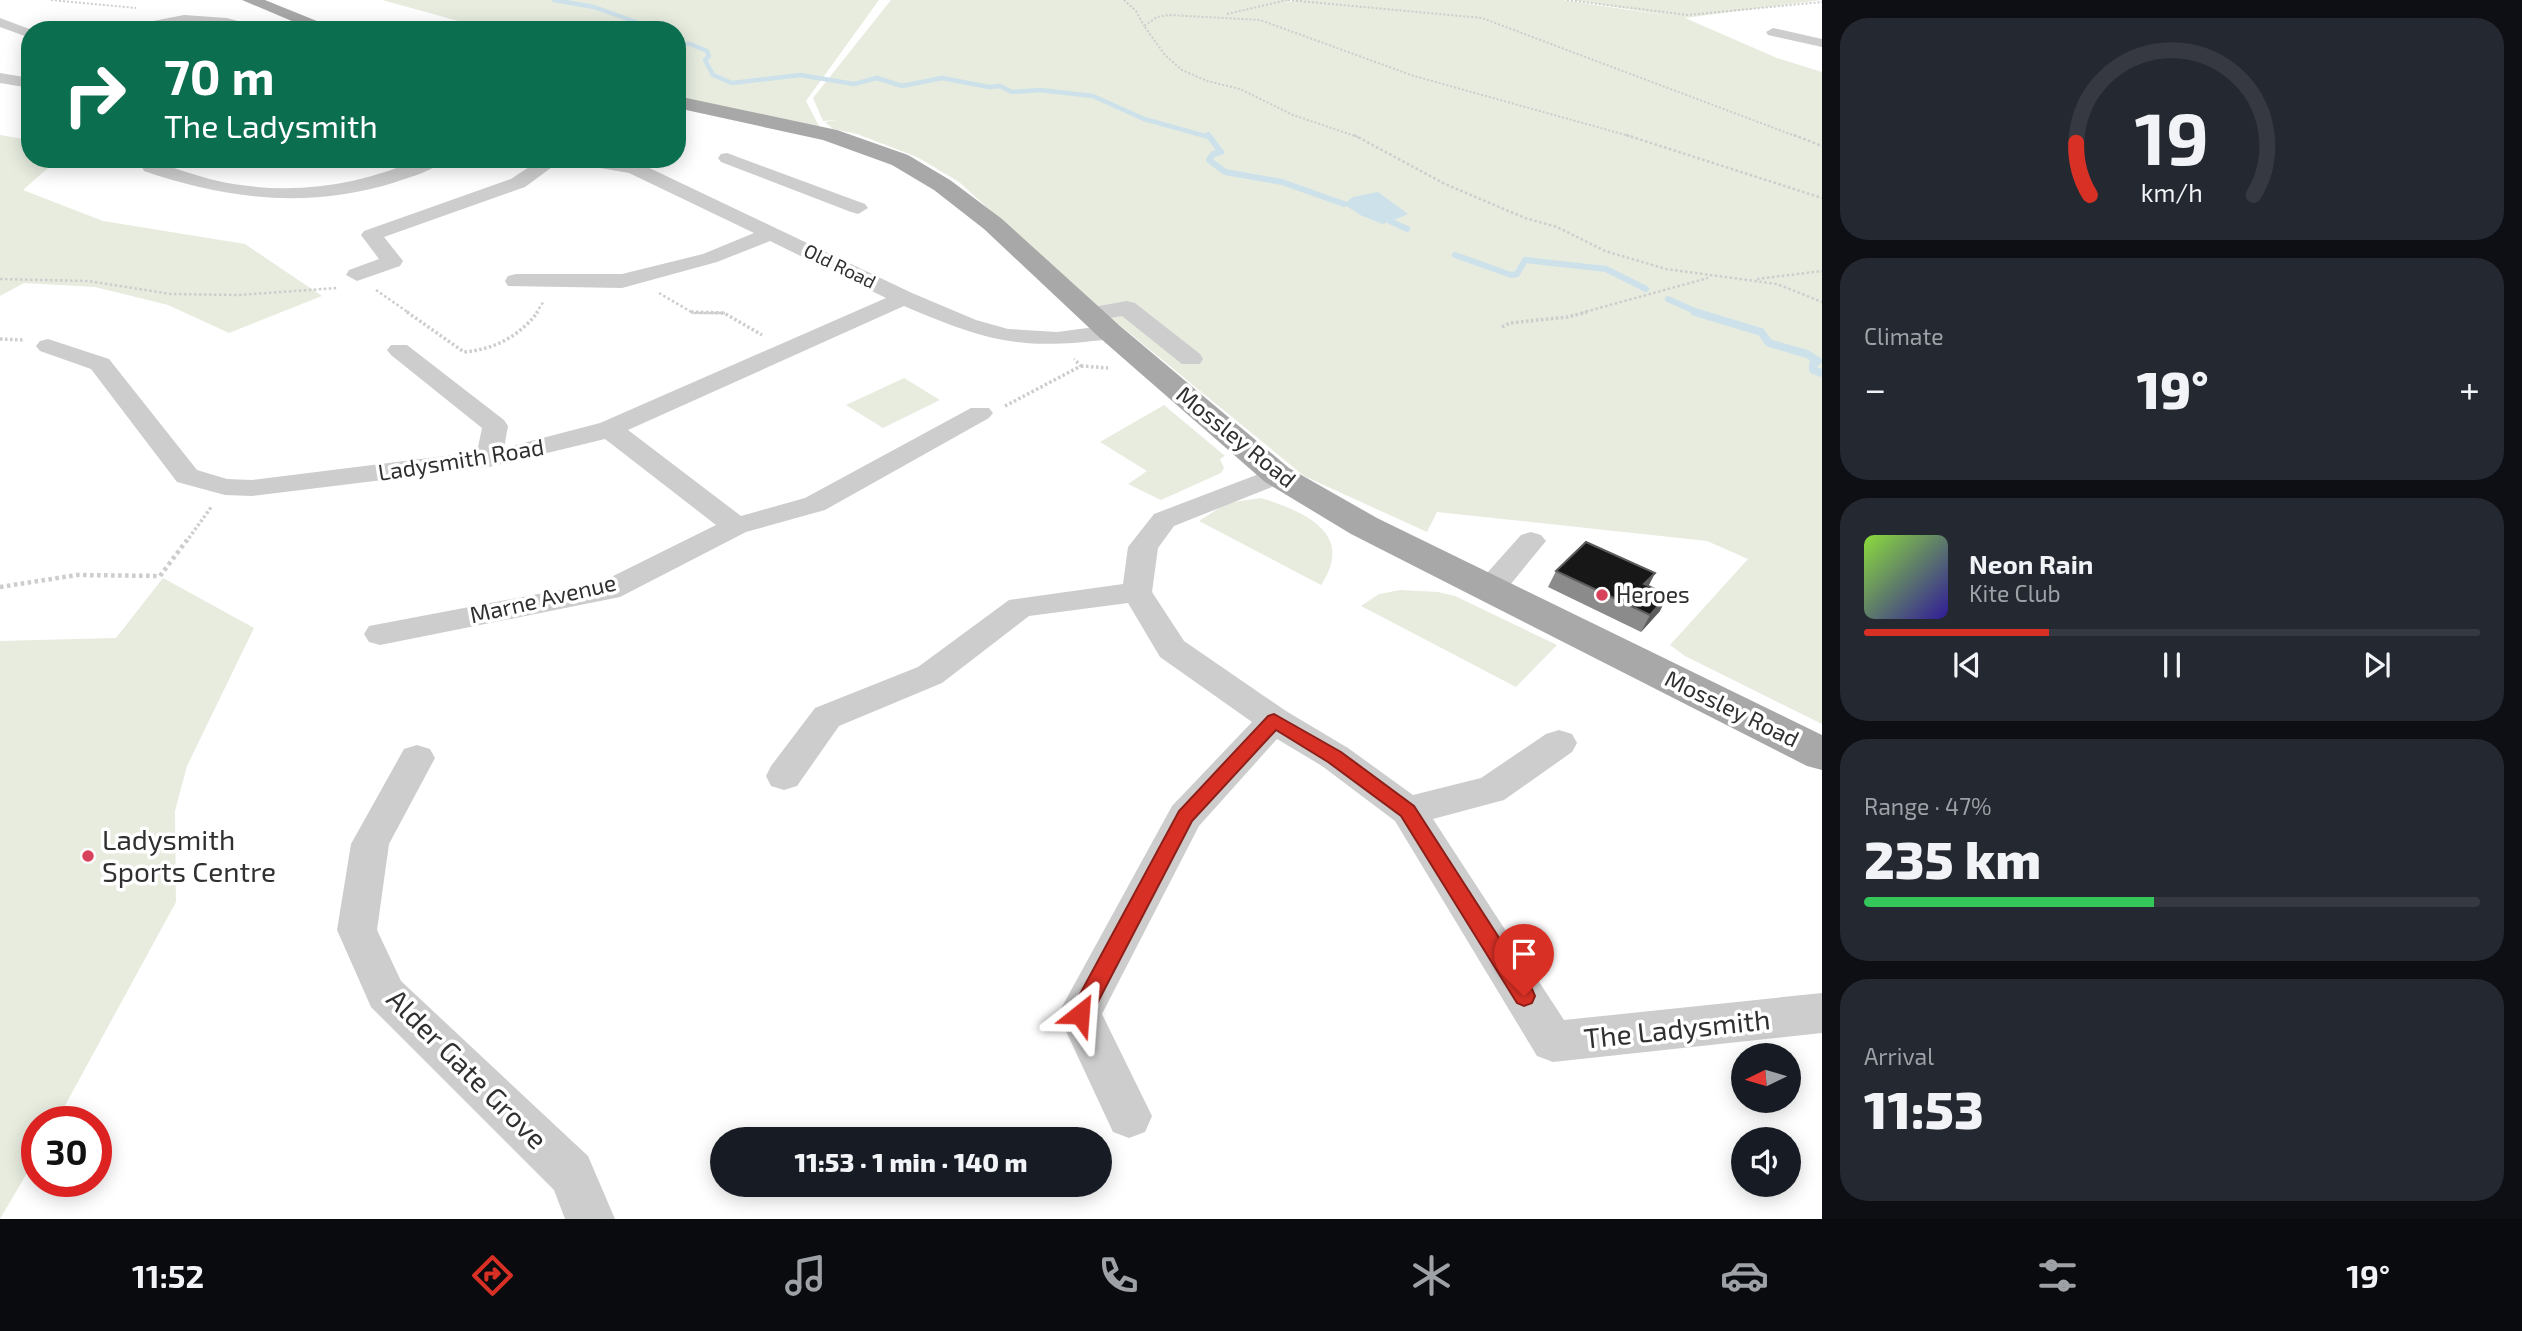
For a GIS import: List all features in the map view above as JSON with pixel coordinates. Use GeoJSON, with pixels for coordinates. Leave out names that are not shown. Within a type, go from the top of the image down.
{"type":"FeatureCollection","features":[{"type":"Feature","properties":{"kind":"main road"},"geometry":{"type":"LineString","coordinates":[[250,0],[301,21]]}},
{"type":"Feature","properties":{"kind":"main road","name":"Mossley Road"},"geometry":{"type":"LineString","coordinates":[[686,104],[829,135],[900,160],[942,185],[993,224],[1100,323],[1277,475],[1364,526],[1822,754]]}},
{"type":"Feature","properties":{"kind":"street"},"geometry":{"type":"LineString","coordinates":[[161,21],[191,17],[213,21]]}},
{"type":"Feature","properties":{"kind":"street"},"geometry":{"type":"LineString","coordinates":[[0,22],[21,30]]}},
{"type":"Feature","properties":{"kind":"street"},"geometry":{"type":"LineString","coordinates":[[1773,32],[1822,43]]}},
{"type":"Feature","properties":{"kind":"street"},"geometry":{"type":"LineString","coordinates":[[3,81],[21,82]]}},
{"type":"Feature","properties":{"kind":"street"},"geometry":{"type":"LineString","coordinates":[[730,164],[858,208]]}},
{"type":"Feature","properties":{"kind":"street"},"geometry":{"type":"LineString","coordinates":[[153,168],[190,183],[275,196],[327,192],[373,183],[412,168]]}},
{"type":"Feature","properties":{"kind":"street"},"geometry":{"type":"LineString","coordinates":[[363,281],[392,261],[370,235],[518,183],[540,168]]}},
{"type":"Feature","properties":{"kind":"street","name":"Old Road"},"geometry":{"type":"LineString","coordinates":[[634,168],[904,298],[968,325],[1007,336],[1057,339],[1100,323],[1126,308],[1191,359]]}},
{"type":"Feature","properties":{"kind":"street"},"geometry":{"type":"LineString","coordinates":[[675,187],[698,179]]}},
{"type":"Feature","properties":{"kind":"street"},"geometry":{"type":"LineString","coordinates":[[516,282],[622,281],[710,258],[772,233]]}},
{"type":"Feature","properties":{"kind":"street","name":"Ladysmith Road"},"geometry":{"type":"LineString","coordinates":[[48,346],[100,364],[187,476],[225,487],[252,488],[489,459],[556,445],[610,429],[904,298]]}},
{"type":"Feature","properties":{"kind":"street"},"geometry":{"type":"LineString","coordinates":[[399,350],[495,426],[489,459]]}},
{"type":"Feature","properties":{"kind":"street","name":"Marne Avenue"},"geometry":{"type":"LineString","coordinates":[[380,634],[608,590],[736,526],[815,504],[980,414]]}},
{"type":"Feature","properties":{"kind":"street"},"geometry":{"type":"LineString","coordinates":[[610,429],[736,526]]}},
{"type":"Feature","properties":{"kind":"street"},"geometry":{"type":"LineString","coordinates":[[784,775],[827,717],[930,675],[1020,607],[1137,592],[1143,547],[1164,520],[1277,475]]}},
{"type":"Feature","properties":{"kind":"street"},"geometry":{"type":"LineString","coordinates":[[1490,589],[1531,541]]}},
{"type":"Feature","properties":{"kind":"street","name":"The Ladysmith"},"geometry":{"type":"LineString","coordinates":[[1137,592],[1172,649],[1274,720],[1335,757],[1408,811],[1553,1042],[1822,1013]]}},
{"type":"Feature","properties":{"kind":"street"},"geometry":{"type":"LineString","coordinates":[[1129,1116],[1080,1014],[1185,816],[1274,720]]}},
{"type":"Feature","properties":{"kind":"street"},"geometry":{"type":"LineString","coordinates":[[1408,811],[1491,790],[1527,768],[1559,743]]}},
{"type":"Feature","properties":{"kind":"street","name":"Alder Gate Grove"},"geometry":{"type":"LineString","coordinates":[[417,758],[370,844],[357,930],[386,994],[571,1173],[590,1219]]}},
{"type":"Feature","properties":{"kind":"path"},"geometry":{"type":"LineString","coordinates":[[51,0],[136,8]]}},
{"type":"Feature","properties":{"kind":"path"},"geometry":{"type":"LineString","coordinates":[[1124,0],[1136,11],[1165,55],[1182,70],[1207,81],[1240,89],[1293,115],[1356,136],[1445,184],[1525,218],[1557,227],[1605,251],[1667,269],[1799,290],[1822,302]]}},
{"type":"Feature","properties":{"kind":"path"},"geometry":{"type":"LineString","coordinates":[[1219,16],[1288,0],[1482,18],[1822,146]]}},
{"type":"Feature","properties":{"kind":"path"},"geometry":{"type":"LineString","coordinates":[[1567,0],[1688,15],[1822,2]]}},
{"type":"Feature","properties":{"kind":"path"},"geometry":{"type":"LineString","coordinates":[[1144,26],[1157,17],[1169,15],[1260,20],[1414,76],[1540,110],[1619,136],[1661,145],[1822,198]]}},
{"type":"Feature","properties":{"kind":"path"},"geometry":{"type":"LineString","coordinates":[[1748,281],[1822,271]]}},
{"type":"Feature","properties":{"kind":"path"},"geometry":{"type":"LineString","coordinates":[[1502,327],[1510,323],[1569,317],[1712,277]]}},
{"type":"Feature","properties":{"kind":"path"},"geometry":{"type":"LineString","coordinates":[[0,279],[88,281],[171,293],[238,295],[363,281],[464,352],[499,346],[521,331],[535,318],[555,281]]}},
{"type":"Feature","properties":{"kind":"path"},"geometry":{"type":"LineString","coordinates":[[667,298],[693,313],[724,313],[787,350]]}},
{"type":"Feature","properties":{"kind":"path"},"geometry":{"type":"LineString","coordinates":[[980,414],[1011,404],[1081,366],[1057,339]]}},
{"type":"Feature","properties":{"kind":"path"},"geometry":{"type":"LineString","coordinates":[[0,587],[78,575],[160,576],[225,487]]}},
{"type":"Feature","properties":{"kind":"shaded area"},"geometry":{"type":"Polygon","coordinates":[[[382,0],[879,0],[806,101],[820,128],[686,101],[686,21],[458,21],[382,0]]]}},
{"type":"Feature","properties":{"kind":"shaded area"},"geometry":{"type":"Polygon","coordinates":[[[891,0],[1291,0],[1285,3],[1295,0],[1562,0],[1670,16],[1572,0],[1822,0],[1685,18],[1777,58],[1822,72],[1822,724],[1685,656],[1670,645],[1748,559],[1707,541],[1437,512],[1427,532],[1304,476],[1089,300],[959,182],[917,157],[857,134],[833,129],[825,122],[836,120],[823,121],[813,98],[891,0]]]}},
{"type":"Feature","properties":{"kind":"shaded area"},"geometry":{"type":"Polygon","coordinates":[[[0,135],[21,138],[21,168],[48,168],[23,190],[103,221],[245,244],[322,296],[229,333],[168,305],[95,287],[24,283],[0,296],[0,135]]]}},
{"type":"Feature","properties":{"kind":"shaded area"},"geometry":{"type":"Polygon","coordinates":[[[904,378],[940,400],[883,428],[846,405],[904,378]]]}},
{"type":"Feature","properties":{"kind":"shaded area"},"geometry":{"type":"Polygon","coordinates":[[[1164,405],[1225,456],[1220,459],[1224,468],[1221,473],[1161,500],[1128,484],[1147,471],[1100,442],[1164,405]]]}},
{"type":"Feature","properties":{"kind":"shaded area"},"geometry":{"type":"Polygon","coordinates":[[[1261,498],[1308,518],[1320,527],[1328,538],[1332,551],[1330,567],[1321,585],[1199,521],[1227,503],[1261,498]]]}},
{"type":"Feature","properties":{"kind":"shaded area","name":"Ladysmith Sports Centre"},"geometry":{"type":"Polygon","coordinates":[[[163,578],[254,628],[187,766],[175,811],[176,902],[65,1106],[21,1106],[21,1183],[0,1219],[0,641],[116,638],[163,578]]]}},
{"type":"Feature","properties":{"kind":"shaded area"},"geometry":{"type":"Polygon","coordinates":[[[1400,590],[1438,592],[1455,596],[1557,645],[1516,687],[1361,606],[1379,594],[1400,590]]]}},
{"type":"Feature","properties":{"kind":"water"},"geometry":{"type":"Polygon","coordinates":[[[1378,192],[1408,214],[1383,224],[1360,215],[1344,204],[1353,197],[1378,192]]]}},
{"type":"Feature","properties":{"kind":"building"},"geometry":{"type":"Polygon","coordinates":[[[1586,542],[1655,573],[1644,584],[1668,595],[1650,615],[1556,571],[1586,542]]]}},
{"type":"Feature","properties":{"kind":"waterway"},"geometry":{"type":"LineString","coordinates":[[554,0],[594,7],[633,21]]}},
{"type":"Feature","properties":{"kind":"waterway"},"geometry":{"type":"LineString","coordinates":[[686,44],[707,51],[709,56],[705,60],[713,75],[732,83],[800,75],[854,84],[877,78],[902,86],[942,78],[989,87],[1000,86],[1012,92],[1040,90],[1093,96],[1144,119],[1209,137]]}},
{"type":"Feature","properties":{"kind":"waterway"},"geometry":{"type":"LineString","coordinates":[[1208,135],[1221,152],[1213,154],[1209,160],[1225,172],[1282,182],[1344,204]]}},
{"type":"Feature","properties":{"kind":"waterway"},"geometry":{"type":"LineString","coordinates":[[1390,221],[1407,229]]}},
{"type":"Feature","properties":{"kind":"waterway"},"geometry":{"type":"LineString","coordinates":[[1455,255],[1511,275],[1517,274],[1525,260],[1606,269],[1646,289]]}},
{"type":"Feature","properties":{"kind":"waterway"},"geometry":{"type":"LineString","coordinates":[[1668,299],[1699,313]]}},
{"type":"Feature","properties":{"kind":"waterway"},"geometry":{"type":"LineString","coordinates":[[1695,312],[1761,332],[1769,343],[1807,354],[1818,361],[1813,364],[1813,370],[1822,373]]}},
{"type":"Feature","properties":{"kind":"place","name":"Heroes"},"geometry":{"type":"Point","coordinates":[1602,595]}},
{"type":"Feature","properties":{"kind":"place","name":"Ladysmith Sports Centre"},"geometry":{"type":"Point","coordinates":[88,856]}},
{"type":"Feature","properties":{"kind":"route"},"geometry":{"type":"LineString","coordinates":[[1080,1014],[1185,816],[1274,720],[1335,757],[1408,811],[1524,996]]}}]}
